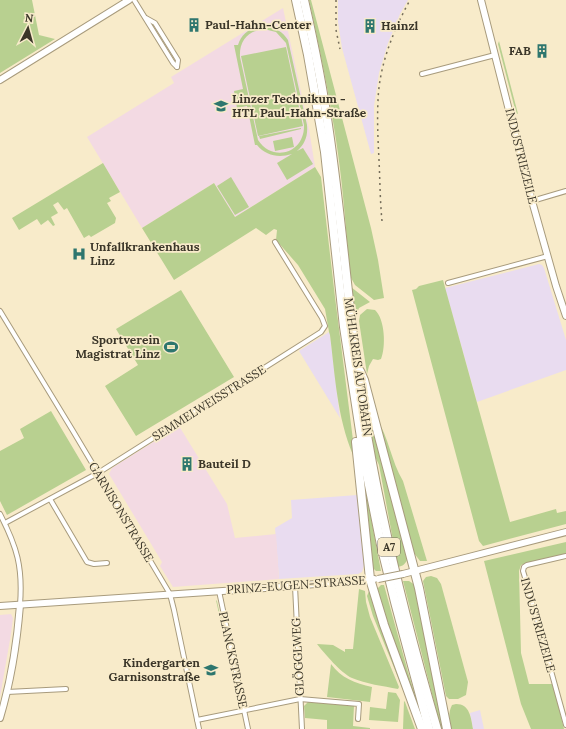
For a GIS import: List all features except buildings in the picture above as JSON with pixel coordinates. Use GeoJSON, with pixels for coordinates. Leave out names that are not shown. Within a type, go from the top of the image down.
{"type":"FeatureCollection","features":[{"type":"Feature","properties":{"kind":"highway","name":"MÜHLKREIS AUTOBAHN"},"geometry":{"type":"LineString","coordinates":[[296,0],[315,90],[325,152],[344,327],[356,415],[367,476],[403,636],[429,729]]}},
{"type":"Feature","properties":{"kind":"highway","name":"MÜHLKREIS AUTOBAHN"},"geometry":{"type":"LineString","coordinates":[[304,0],[316,56],[329,130],[356,361],[369,448],[389,549],[410,634],[437,729]]}},
{"type":"Feature","properties":{"kind":"highway"},"geometry":{"type":"LineString","coordinates":[[356,361],[364,380],[415,571],[447,729]]}},
{"type":"Feature","properties":{"kind":"highway"},"geometry":{"type":"LineString","coordinates":[[356,415],[356,444],[374,579],[387,632],[422,729]]}},
{"type":"Feature","properties":{"kind":"main road"},"geometry":{"type":"LineString","coordinates":[[0,80],[129,0]]}},
{"type":"Feature","properties":{"kind":"main road","name":"INDUSTRIEZEILE"},"geometry":{"type":"LineString","coordinates":[[481,0],[532,201],[566,316]]}},
{"type":"Feature","properties":{"kind":"main road","name":"PRINZ-EUGEN-STRASSE"},"geometry":{"type":"LineString","coordinates":[[0,606],[295,586],[374,579],[403,574],[566,532]]}},
{"type":"Feature","properties":{"kind":"main road"},"geometry":{"type":"LineString","coordinates":[[0,718],[17,642],[20,605]]}},
{"type":"Feature","properties":{"kind":"street"},"geometry":{"type":"LineString","coordinates":[[134,0],[145,18],[173,63],[177,67],[178,60],[155,23],[145,18]]}},
{"type":"Feature","properties":{"kind":"street"},"geometry":{"type":"LineString","coordinates":[[422,74],[495,55]]}},
{"type":"Feature","properties":{"kind":"street"},"geometry":{"type":"LineString","coordinates":[[532,201],[566,191]]}},
{"type":"Feature","properties":{"kind":"street","name":"SEMMELWEISSTRASSE"},"geometry":{"type":"LineString","coordinates":[[5,523],[98,473],[324,329],[324,322],[322,318],[275,242]]}},
{"type":"Feature","properties":{"kind":"street"},"geometry":{"type":"LineString","coordinates":[[448,283],[548,256]]}},
{"type":"Feature","properties":{"kind":"street","name":"GARNISONSTRASSE"},"geometry":{"type":"LineString","coordinates":[[0,311],[170,594],[199,729]]}},
{"type":"Feature","properties":{"kind":"street"},"geometry":{"type":"LineString","coordinates":[[50,498],[87,562],[94,564],[107,563]]}},
{"type":"Feature","properties":{"kind":"street"},"geometry":{"type":"LineString","coordinates":[[0,514],[16,549],[20,566],[22,584],[20,605]]}},
{"type":"Feature","properties":{"kind":"street","name":"INDUSTRIEZEILE"},"geometry":{"type":"LineString","coordinates":[[566,556],[527,565],[524,567],[523,571],[566,725]]}},
{"type":"Feature","properties":{"kind":"street","name":"GLÖGGLWEG"},"geometry":{"type":"LineString","coordinates":[[295,586],[302,729]]}},
{"type":"Feature","properties":{"kind":"street","name":"PLANCKSTRASSE"},"geometry":{"type":"LineString","coordinates":[[220,591],[248,729]]}},
{"type":"Feature","properties":{"kind":"street"},"geometry":{"type":"LineString","coordinates":[[7,692],[66,689]]}},
{"type":"Feature","properties":{"kind":"street"},"geometry":{"type":"LineString","coordinates":[[197,720],[300,699],[359,704],[358,719]]}},
{"type":"Feature","properties":{"kind":"shaded area"},"geometry":{"type":"Polygon","coordinates":[[[338,0],[408,0],[400,14],[388,43],[379,73],[374,106],[374,153],[371,154],[342,48],[338,22],[338,0]]]}},
{"type":"Feature","properties":{"kind":"shaded area","name":"Linzer Technikum - HTL Paul-Hahn-Straße"},"geometry":{"type":"Polygon","coordinates":[[[283,8],[309,129],[315,167],[235,217],[214,183],[142,228],[87,137],[174,83],[171,77],[283,8]]]}},
{"type":"Feature","properties":{"kind":"shaded area"},"geometry":{"type":"Polygon","coordinates":[[[539,264],[544,268],[566,340],[566,370],[477,402],[445,288],[539,264]]]}},
{"type":"Feature","properties":{"kind":"shaded area"},"geometry":{"type":"Polygon","coordinates":[[[329,332],[330,335],[340,418],[299,351],[329,332]]]}},
{"type":"Feature","properties":{"kind":"shaded area"},"geometry":{"type":"Polygon","coordinates":[[[179,426],[227,504],[235,538],[276,534],[279,579],[173,587],[160,566],[162,562],[109,474],[112,468],[179,426]]]}},
{"type":"Feature","properties":{"kind":"shaded area"},"geometry":{"type":"Polygon","coordinates":[[[357,495],[364,565],[362,572],[358,574],[279,579],[275,528],[292,518],[291,500],[357,495]]]}},
{"type":"Feature","properties":{"kind":"shaded area"},"geometry":{"type":"Polygon","coordinates":[[[11,614],[13,618],[11,634],[0,697],[0,615],[11,614]]]}},
{"type":"Feature","properties":{"kind":"shaded area"},"geometry":{"type":"Polygon","coordinates":[[[480,710],[484,729],[473,729],[470,713],[480,710]]]}},
{"type":"Feature","properties":{"kind":"green space"},"geometry":{"type":"Polygon","coordinates":[[[0,0],[32,0],[39,35],[55,39],[0,73],[0,0]]]}},
{"type":"Feature","properties":{"kind":"green space"},"geometry":{"type":"Polygon","coordinates":[[[309,0],[311,0],[371,228],[384,298],[374,300],[355,285],[350,276],[336,140],[309,0]]]}},
{"type":"Feature","properties":{"kind":"green space"},"geometry":{"type":"Polygon","coordinates":[[[265,26],[275,29],[281,32],[288,40],[307,125],[305,140],[297,151],[303,148],[313,164],[287,180],[277,163],[292,154],[282,156],[273,155],[264,152],[257,145],[255,145],[247,106],[237,108],[234,91],[243,89],[234,45],[238,45],[242,37],[248,31],[265,26]],[[264,29],[253,32],[243,42],[240,57],[258,140],[264,147],[279,153],[287,152],[294,148],[303,135],[304,125],[286,43],[276,32],[264,29]]]}},
{"type":"Feature","properties":{"kind":"green space"},"geometry":{"type":"Polygon","coordinates":[[[499,41],[518,114],[516,113],[498,44],[499,41]]]}},
{"type":"Feature","properties":{"kind":"green space"},"geometry":{"type":"Polygon","coordinates":[[[286,47],[303,126],[258,136],[241,56],[286,47]]]}},
{"type":"Feature","properties":{"kind":"green space"},"geometry":{"type":"Polygon","coordinates":[[[301,128],[260,139],[259,136],[301,128]]]}},
{"type":"Feature","properties":{"kind":"green space"},"geometry":{"type":"Polygon","coordinates":[[[292,137],[294,147],[275,151],[273,141],[292,137]]]}},
{"type":"Feature","properties":{"kind":"green space"},"geometry":{"type":"Polygon","coordinates":[[[103,163],[120,192],[109,198],[111,201],[107,203],[116,218],[115,223],[91,237],[89,235],[84,238],[67,208],[64,210],[58,202],[53,205],[58,213],[51,217],[55,225],[53,226],[48,220],[41,225],[37,219],[19,230],[12,218],[103,163]]]}},
{"type":"Feature","properties":{"kind":"green space"},"geometry":{"type":"Polygon","coordinates":[[[315,167],[321,177],[354,448],[353,455],[343,426],[340,411],[325,309],[298,265],[276,240],[277,230],[274,229],[266,235],[256,228],[174,280],[142,228],[214,183],[235,217],[315,167]]]}},
{"type":"Feature","properties":{"kind":"green space"},"geometry":{"type":"Polygon","coordinates":[[[231,177],[249,207],[235,215],[217,186],[231,177]]]}},
{"type":"Feature","properties":{"kind":"green space"},"geometry":{"type":"Polygon","coordinates":[[[443,280],[510,522],[556,509],[557,513],[566,511],[566,524],[483,546],[479,541],[412,290],[419,286],[443,280]]]}},
{"type":"Feature","properties":{"kind":"green space"},"geometry":{"type":"Polygon","coordinates":[[[351,287],[370,302],[359,308],[356,315],[351,287]]]}},
{"type":"Feature","properties":{"kind":"green space","name":"Sportverein Magistrat Linz"},"geometry":{"type":"Polygon","coordinates":[[[181,290],[234,377],[136,436],[105,386],[138,365],[116,329],[181,290]]]}},
{"type":"Feature","properties":{"kind":"green space"},"geometry":{"type":"Polygon","coordinates":[[[367,309],[375,310],[381,320],[384,333],[384,348],[381,359],[373,359],[367,374],[359,321],[360,315],[367,309]]]}},
{"type":"Feature","properties":{"kind":"green space"},"geometry":{"type":"Polygon","coordinates":[[[365,394],[407,560],[404,565],[398,567],[379,465],[372,450],[365,394]]]}},
{"type":"Feature","properties":{"kind":"green space"},"geometry":{"type":"Polygon","coordinates":[[[51,411],[86,470],[7,515],[0,501],[0,451],[24,438],[20,429],[51,411]]]}},
{"type":"Feature","properties":{"kind":"green space"},"geometry":{"type":"Polygon","coordinates":[[[376,418],[384,433],[403,481],[427,561],[420,561],[414,553],[376,418]]]}},
{"type":"Feature","properties":{"kind":"green space"},"geometry":{"type":"Polygon","coordinates":[[[361,460],[381,571],[376,571],[373,568],[361,460]]]}},
{"type":"Feature","properties":{"kind":"green space"},"geometry":{"type":"Polygon","coordinates":[[[566,542],[566,554],[521,565],[519,571],[521,653],[529,684],[553,684],[564,729],[531,729],[521,704],[484,561],[566,542]]]}},
{"type":"Feature","properties":{"kind":"green space"},"geometry":{"type":"Polygon","coordinates":[[[431,576],[437,578],[441,584],[468,682],[466,695],[458,699],[449,699],[446,696],[423,581],[426,577],[431,576]]]}},
{"type":"Feature","properties":{"kind":"green space"},"geometry":{"type":"Polygon","coordinates":[[[403,581],[409,581],[415,585],[444,729],[441,729],[403,581]]]}},
{"type":"Feature","properties":{"kind":"green space"},"geometry":{"type":"Polygon","coordinates":[[[381,585],[384,585],[425,727],[397,652],[377,589],[381,585]]]}},
{"type":"Feature","properties":{"kind":"green space"},"geometry":{"type":"Polygon","coordinates":[[[359,589],[365,591],[370,617],[399,687],[398,689],[357,680],[348,676],[338,668],[317,644],[333,645],[345,652],[345,649],[353,649],[359,589]]]}},
{"type":"Feature","properties":{"kind":"green space"},"geometry":{"type":"Polygon","coordinates":[[[369,591],[419,729],[373,616],[367,596],[369,591]]]}},
{"type":"Feature","properties":{"kind":"green space"},"geometry":{"type":"Polygon","coordinates":[[[216,600],[217,601],[240,707],[239,707],[216,600]]]}},
{"type":"Feature","properties":{"kind":"green space"},"geometry":{"type":"Polygon","coordinates":[[[331,664],[339,673],[349,679],[372,687],[370,702],[327,697],[331,664]]]}},
{"type":"Feature","properties":{"kind":"green space"},"geometry":{"type":"Polygon","coordinates":[[[388,692],[396,693],[400,700],[398,722],[369,720],[370,707],[386,709],[388,692]]]}},
{"type":"Feature","properties":{"kind":"green space"},"geometry":{"type":"Polygon","coordinates":[[[404,701],[405,702],[415,729],[403,729],[404,701]]]}},
{"type":"Feature","properties":{"kind":"green space"},"geometry":{"type":"Polygon","coordinates":[[[308,702],[354,706],[353,726],[370,729],[327,729],[327,720],[305,718],[304,706],[308,702]]]}},
{"type":"Feature","properties":{"kind":"green space"},"geometry":{"type":"Polygon","coordinates":[[[456,704],[464,706],[467,709],[473,729],[451,729],[449,714],[452,705],[456,704]]]}},
{"type":"Feature","properties":{"kind":"railway"},"geometry":{"type":"LineString","coordinates":[[336,0],[336,30],[340,49]]}},
{"type":"Feature","properties":{"kind":"railway"},"geometry":{"type":"LineString","coordinates":[[382,221],[378,130],[379,88],[388,49],[410,0]]}},
{"type":"Feature","properties":{"kind":"place","name":"Paul-Hahn-Center"},"geometry":{"type":"Point","coordinates":[194,25]}},
{"type":"Feature","properties":{"kind":"place","name":"Hainzl"},"geometry":{"type":"Point","coordinates":[370,26]}},
{"type":"Feature","properties":{"kind":"place","name":"FAB"},"geometry":{"type":"Point","coordinates":[542,51]}},
{"type":"Feature","properties":{"kind":"place","name":"Linzer Technikum - HTL Paul-Hahn-Straße"},"geometry":{"type":"Point","coordinates":[221,106]}},
{"type":"Feature","properties":{"kind":"place","name":"Unfallkrankenhaus Linz"},"geometry":{"type":"Point","coordinates":[79,254]}},
{"type":"Feature","properties":{"kind":"place","name":"Sportverein Magistrat Linz"},"geometry":{"type":"Point","coordinates":[171,347]}},
{"type":"Feature","properties":{"kind":"place","name":"Bauteil D"},"geometry":{"type":"Point","coordinates":[187,464]}},
{"type":"Feature","properties":{"kind":"place","name":"Kindergarten Garnisonstraße"},"geometry":{"type":"Point","coordinates":[211,670]}}]}
